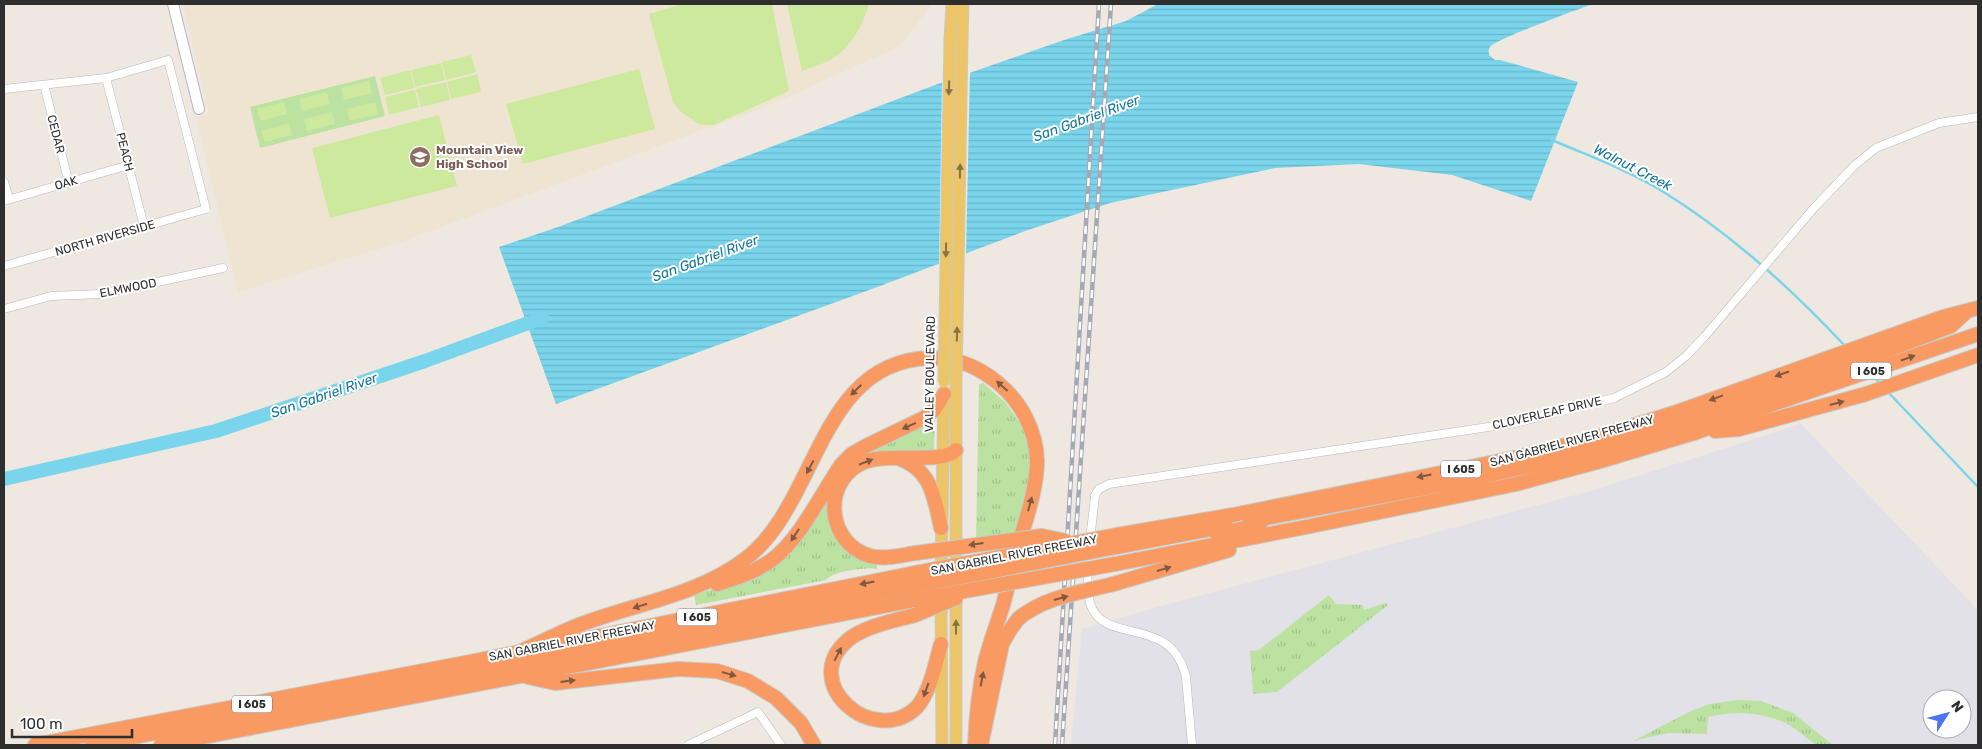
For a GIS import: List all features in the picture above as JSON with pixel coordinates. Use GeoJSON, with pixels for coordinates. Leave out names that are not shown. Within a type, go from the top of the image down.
{"type":"FeatureCollection","features":[{"type":"Feature","properties":{"kind":"highway","name":"SAN GABRIEL RIVER FREEWAY"},"geometry":{"type":"LineString","coordinates":[[35,745],[477,673],[520,676],[915,588],[1074,543],[1116,550],[1306,528],[1516,484],[1697,432],[1771,394],[1972,310]]}},
{"type":"Feature","properties":{"kind":"highway","name":"SAN GABRIEL RIVER FREEWAY"},"geometry":{"type":"LineString","coordinates":[[160,745],[477,673],[520,652],[915,588],[989,585],[1116,550],[1232,515],[1510,459],[1590,439],[1674,413],[1771,394],[1978,334]]}},
{"type":"Feature","properties":{"kind":"highway"},"geometry":{"type":"LineString","coordinates":[[1697,432],[1739,429],[1908,381],[1977,355]]}},
{"type":"Feature","properties":{"kind":"highway"},"geometry":{"type":"LineString","coordinates":[[668,597],[721,575],[759,548],[781,520],[791,503],[840,410],[848,398],[869,378],[896,364],[922,358],[948,359],[980,370],[1000,384],[1018,404],[1033,435],[1037,460],[1032,495],[1004,602],[986,660],[979,695],[975,745]]}},
{"type":"Feature","properties":{"kind":"highway"},"geometry":{"type":"LineString","coordinates":[[520,652],[578,625],[743,576],[773,559],[790,542],[841,465],[852,454],[924,418],[934,410],[944,388]]}},
{"type":"Feature","properties":{"kind":"highway"},"geometry":{"type":"LineString","coordinates":[[92,745],[1518,474],[1644,440],[1765,398],[1771,394]]}},
{"type":"Feature","properties":{"kind":"highway"},"geometry":{"type":"LineString","coordinates":[[956,450],[950,456],[942,457],[895,457],[869,460],[850,470],[842,479],[834,500],[835,520],[846,540],[860,552],[872,556],[885,557],[1042,536],[1074,543]]}},
{"type":"Feature","properties":{"kind":"highway"},"geometry":{"type":"LineString","coordinates":[[895,457],[913,464],[929,483],[935,499],[940,528]]}},
{"type":"Feature","properties":{"kind":"highway"},"geometry":{"type":"LineString","coordinates":[[981,745],[1000,651],[1006,636],[1018,619],[1034,608],[1054,600],[1306,528]]}},
{"type":"Feature","properties":{"kind":"highway"},"geometry":{"type":"LineString","coordinates":[[941,644],[922,700],[908,716],[889,725],[873,725],[855,718],[838,702],[832,684],[833,664],[841,647],[848,640],[865,630],[915,614],[989,585]]}},
{"type":"Feature","properties":{"kind":"highway"},"geometry":{"type":"LineString","coordinates":[[520,676],[554,683],[684,668],[725,673],[754,684],[776,698],[801,724],[814,745]]}},
{"type":"Feature","properties":{"kind":"highway"},"geometry":{"type":"LineString","coordinates":[[120,745],[477,673]]}},
{"type":"Feature","properties":{"kind":"main road","name":"VALLEY BOULEVARD"},"geometry":{"type":"LineString","coordinates":[[942,745],[940,528],[952,4]]}},
{"type":"Feature","properties":{"kind":"main road"},"geometry":{"type":"LineString","coordinates":[[956,745],[956,383],[963,4]]}},
{"type":"Feature","properties":{"kind":"street"},"geometry":{"type":"LineString","coordinates":[[173,4],[199,109]]}},
{"type":"Feature","properties":{"kind":"street","name":"NORTH RIVERSIDE"},"geometry":{"type":"LineString","coordinates":[[4,266],[206,209],[168,60],[106,78]]}},
{"type":"Feature","properties":{"kind":"street"},"geometry":{"type":"LineString","coordinates":[[4,89],[106,78]]}},
{"type":"Feature","properties":{"kind":"street","name":"PEACH"},"geometry":{"type":"LineString","coordinates":[[106,78],[144,226]]}},
{"type":"Feature","properties":{"kind":"street","name":"CEDAR"},"geometry":{"type":"LineString","coordinates":[[44,85],[68,183]]}},
{"type":"Feature","properties":{"kind":"street","name":"CLOVERLEAF DRIVE"},"geometry":{"type":"LineString","coordinates":[[1192,745],[1186,677],[1184,668],[1174,652],[1167,644],[1151,635],[1107,624],[1090,604],[1087,582],[1095,495],[1099,489],[1109,484],[1515,422],[1614,398],[1666,372],[1686,356],[1706,336],[1814,208],[1855,165],[1876,148],[1939,123],[1978,117]]}},
{"type":"Feature","properties":{"kind":"street","name":"OAK"},"geometry":{"type":"LineString","coordinates":[[6,200],[129,165]]}},
{"type":"Feature","properties":{"kind":"street"},"geometry":{"type":"LineString","coordinates":[[4,182],[6,200]]}},
{"type":"Feature","properties":{"kind":"street","name":"ELMWOOD"},"geometry":{"type":"LineString","coordinates":[[4,309],[51,296],[101,294],[223,268]]}},
{"type":"Feature","properties":{"kind":"street"},"geometry":{"type":"LineString","coordinates":[[688,745],[758,712],[781,745]]}},
{"type":"Feature","properties":{"kind":"shaded area","name":"Mountain View High School"},"geometry":{"type":"Polygon","coordinates":[[[183,4],[930,4],[930,7],[900,46],[770,105],[404,241],[238,292],[196,118],[209,114],[183,4]]]}},
{"type":"Feature","properties":{"kind":"shaded area"},"geometry":{"type":"Polygon","coordinates":[[[1801,424],[1978,610],[1978,745],[1071,745],[1082,629],[1594,490],[1801,424]]]}},
{"type":"Feature","properties":{"kind":"green space"},"geometry":{"type":"Polygon","coordinates":[[[682,4],[772,4],[789,91],[714,125],[701,125],[681,112],[673,102],[649,14],[682,4]]]}},
{"type":"Feature","properties":{"kind":"green space"},"geometry":{"type":"Polygon","coordinates":[[[787,4],[869,4],[860,27],[839,54],[832,59],[802,71],[787,4]]]}},
{"type":"Feature","properties":{"kind":"green space"},"geometry":{"type":"Polygon","coordinates":[[[471,55],[476,72],[446,80],[442,62],[471,55]]]}},
{"type":"Feature","properties":{"kind":"green space"},"geometry":{"type":"Polygon","coordinates":[[[441,63],[445,80],[415,87],[411,70],[441,63]]]}},
{"type":"Feature","properties":{"kind":"green space"},"geometry":{"type":"Polygon","coordinates":[[[639,69],[655,129],[523,164],[506,104],[639,69]]]}},
{"type":"Feature","properties":{"kind":"green space"},"geometry":{"type":"Polygon","coordinates":[[[410,70],[414,88],[385,95],[380,78],[410,70]]]}},
{"type":"Feature","properties":{"kind":"green space"},"geometry":{"type":"Polygon","coordinates":[[[477,74],[481,92],[451,99],[447,82],[477,74]]]}},
{"type":"Feature","properties":{"kind":"green space"},"geometry":{"type":"Polygon","coordinates":[[[375,76],[385,116],[260,148],[250,107],[375,76]]]}},
{"type":"Feature","properties":{"kind":"green space"},"geometry":{"type":"Polygon","coordinates":[[[369,81],[372,93],[344,100],[341,88],[369,81]]]}},
{"type":"Feature","properties":{"kind":"green space"},"geometry":{"type":"Polygon","coordinates":[[[446,82],[450,100],[421,107],[416,89],[446,82]]]}},
{"type":"Feature","properties":{"kind":"green space"},"geometry":{"type":"Polygon","coordinates":[[[415,90],[419,107],[389,115],[385,97],[415,90]]]}},
{"type":"Feature","properties":{"kind":"green space"},"geometry":{"type":"Polygon","coordinates":[[[327,92],[330,104],[302,111],[299,99],[327,92]]]}},
{"type":"Feature","properties":{"kind":"green space"},"geometry":{"type":"Polygon","coordinates":[[[284,102],[287,114],[260,121],[257,109],[284,102]]]}},
{"type":"Feature","properties":{"kind":"green space"},"geometry":{"type":"Polygon","coordinates":[[[375,102],[378,114],[350,121],[347,109],[375,102]]]}},
{"type":"Feature","properties":{"kind":"green space"},"geometry":{"type":"Polygon","coordinates":[[[332,112],[335,124],[307,131],[304,119],[332,112]]]}},
{"type":"Feature","properties":{"kind":"green space"},"geometry":{"type":"Polygon","coordinates":[[[439,115],[457,186],[330,218],[312,148],[439,115]]]}},
{"type":"Feature","properties":{"kind":"green space"},"geometry":{"type":"Polygon","coordinates":[[[289,123],[292,135],[265,142],[261,131],[289,123]]]}},
{"type":"Feature","properties":{"kind":"green space"},"geometry":{"type":"Polygon","coordinates":[[[983,383],[1005,402],[1026,431],[1033,468],[1015,537],[976,540],[979,384],[983,383]]]}},
{"type":"Feature","properties":{"kind":"green space"},"geometry":{"type":"Polygon","coordinates":[[[935,415],[934,452],[880,452],[838,480],[837,536],[889,564],[877,564],[877,569],[857,569],[842,572],[826,580],[696,605],[694,594],[756,579],[757,575],[854,458],[935,415]]]}},
{"type":"Feature","properties":{"kind":"green space"},"geometry":{"type":"Polygon","coordinates":[[[1329,595],[1336,604],[1362,605],[1364,610],[1386,603],[1388,605],[1277,692],[1253,694],[1250,651],[1259,650],[1329,595]]]}},
{"type":"Feature","properties":{"kind":"green space"},"geometry":{"type":"Polygon","coordinates":[[[1737,700],[1761,701],[1793,713],[1833,745],[1817,745],[1792,727],[1773,718],[1740,713],[1708,717],[1707,734],[1668,733],[1633,741],[1691,711],[1710,704],[1737,700]]]}},
{"type":"Feature","properties":{"kind":"water"},"geometry":{"type":"Polygon","coordinates":[[[1158,4],[1593,4],[1538,24],[1496,43],[1489,49],[1489,55],[1495,60],[1578,82],[1531,201],[1452,175],[1359,164],[1275,168],[1110,203],[1025,231],[556,404],[499,247],[558,227],[935,85],[1064,40],[1126,21],[1158,4]]]}},
{"type":"Feature","properties":{"kind":"pier"},"geometry":{"type":"Polygon","coordinates":[[[970,70],[966,256],[939,266],[942,80],[970,70]]]}},
{"type":"Feature","properties":{"kind":"waterway","name":"Walnut Creek"},"geometry":{"type":"LineString","coordinates":[[1552,140],[1636,176],[1687,207],[1759,262],[1845,346]]}},
{"type":"Feature","properties":{"kind":"waterway","name":"San Gabriel River"},"geometry":{"type":"LineString","coordinates":[[4,479],[216,431],[425,361],[542,318]]}},
{"type":"Feature","properties":{"kind":"waterway","name":"Walnut Creek"},"geometry":{"type":"LineString","coordinates":[[1873,376],[1881,384]]}},
{"type":"Feature","properties":{"kind":"waterway","name":"Walnut Creek"},"geometry":{"type":"LineString","coordinates":[[1888,392],[1978,487]]}},
{"type":"Feature","properties":{"kind":"railway"},"geometry":{"type":"LineString","coordinates":[[1055,745],[1099,4]]}},
{"type":"Feature","properties":{"kind":"railway"},"geometry":{"type":"LineString","coordinates":[[1062,745],[1111,4]]}},
{"type":"Feature","properties":{"kind":"place","name":"Mountain View High School"},"geometry":{"type":"Point","coordinates":[420,157]}}]}
